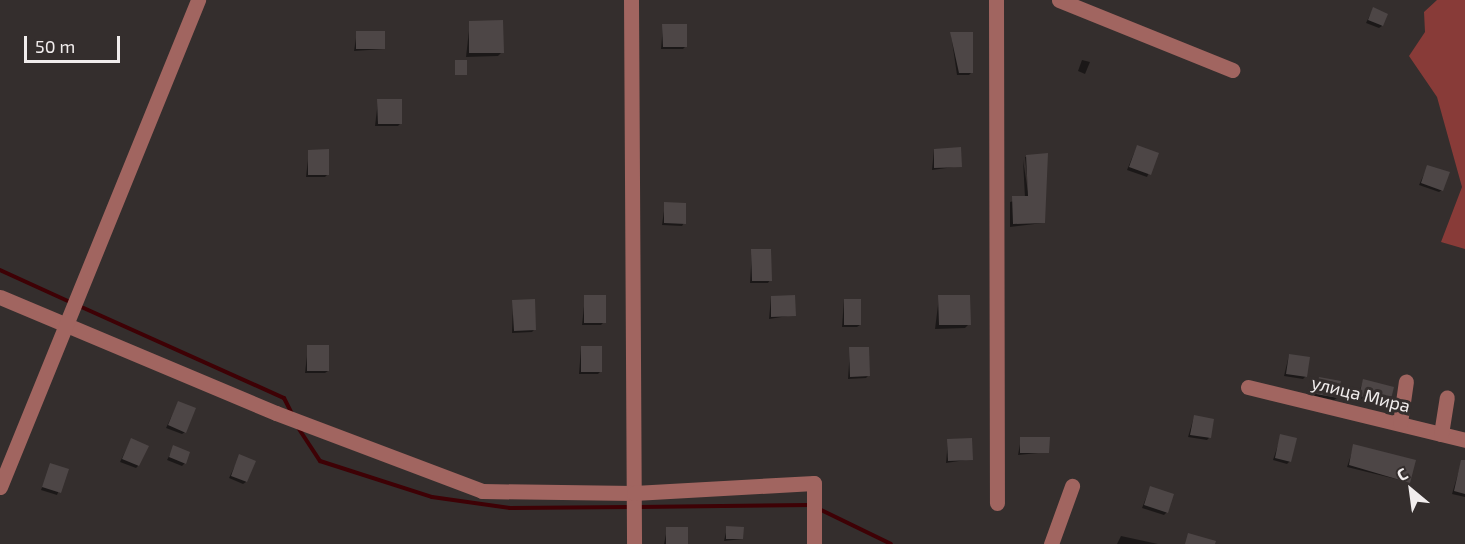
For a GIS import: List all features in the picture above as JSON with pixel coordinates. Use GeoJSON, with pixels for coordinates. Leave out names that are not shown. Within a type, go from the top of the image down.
{"type":"FeatureCollection","features":[{"type":"Feature","properties":{"kind":"street"},"geometry":{"type":"LineString","coordinates":[[0,487],[68,326],[198,0]]}},
{"type":"Feature","properties":{"kind":"street"},"geometry":{"type":"LineString","coordinates":[[631,0],[634,544]]}},
{"type":"Feature","properties":{"kind":"street"},"geometry":{"type":"LineString","coordinates":[[996,0],[997,503]]}},
{"type":"Feature","properties":{"kind":"street"},"geometry":{"type":"LineString","coordinates":[[1059,0],[1232,70]]}},
{"type":"Feature","properties":{"kind":"street"},"geometry":{"type":"LineString","coordinates":[[0,297],[482,491],[634,493],[814,483],[814,544]]}},
{"type":"Feature","properties":{"kind":"street"},"geometry":{"type":"LineString","coordinates":[[1400,423],[1406,381]]}},
{"type":"Feature","properties":{"kind":"street","name":"улица Мира"},"geometry":{"type":"LineString","coordinates":[[1248,387],[1465,440]]}},
{"type":"Feature","properties":{"kind":"street"},"geometry":{"type":"LineString","coordinates":[[1441,434],[1447,396]]}},
{"type":"Feature","properties":{"kind":"street"},"geometry":{"type":"LineString","coordinates":[[1051,544],[1072,486]]}},
{"type":"Feature","properties":{"kind":"shaded area"},"geometry":{"type":"Polygon","coordinates":[[[1437,0],[1465,0],[1465,249],[1441,242],[1462,187],[1437,97],[1409,56],[1425,32],[1424,12],[1437,0]]]}},
{"type":"Feature","properties":{"kind":"building"},"geometry":{"type":"Polygon","coordinates":[[[1373,7],[1388,14],[1383,26],[1368,20],[1373,7]]]}},
{"type":"Feature","properties":{"kind":"building"},"geometry":{"type":"Polygon","coordinates":[[[503,20],[504,53],[469,53],[469,21],[503,20]]]}},
{"type":"Feature","properties":{"kind":"building"},"geometry":{"type":"Polygon","coordinates":[[[662,24],[687,24],[687,47],[663,47],[662,24]]]}},
{"type":"Feature","properties":{"kind":"building"},"geometry":{"type":"Polygon","coordinates":[[[356,31],[385,31],[385,49],[356,49],[356,31]]]}},
{"type":"Feature","properties":{"kind":"building"},"geometry":{"type":"Polygon","coordinates":[[[950,32],[973,32],[973,73],[959,73],[950,32]]]}},
{"type":"Feature","properties":{"kind":"building"},"geometry":{"type":"Polygon","coordinates":[[[455,60],[467,60],[467,75],[455,75],[455,60]]]}},
{"type":"Feature","properties":{"kind":"building"},"geometry":{"type":"Polygon","coordinates":[[[377,99],[402,99],[402,124],[378,124],[377,99]]]}},
{"type":"Feature","properties":{"kind":"building"},"geometry":{"type":"Polygon","coordinates":[[[1137,145],[1159,153],[1151,175],[1129,167],[1137,145]]]}},
{"type":"Feature","properties":{"kind":"building"},"geometry":{"type":"Polygon","coordinates":[[[961,147],[962,167],[934,168],[934,149],[961,147]]]}},
{"type":"Feature","properties":{"kind":"building"},"geometry":{"type":"Polygon","coordinates":[[[329,149],[329,175],[308,175],[308,150],[329,149]]]}},
{"type":"Feature","properties":{"kind":"building"},"geometry":{"type":"Polygon","coordinates":[[[1048,153],[1045,223],[1013,224],[1012,196],[1028,196],[1026,155],[1048,153]]]}},
{"type":"Feature","properties":{"kind":"building"},"geometry":{"type":"Polygon","coordinates":[[[1427,165],[1450,172],[1443,191],[1421,183],[1427,165]]]}},
{"type":"Feature","properties":{"kind":"building"},"geometry":{"type":"Polygon","coordinates":[[[664,202],[686,203],[686,224],[664,223],[664,202]]]}},
{"type":"Feature","properties":{"kind":"building"},"geometry":{"type":"Polygon","coordinates":[[[751,249],[771,249],[772,281],[752,281],[751,249]]]}},
{"type":"Feature","properties":{"kind":"building"},"geometry":{"type":"Polygon","coordinates":[[[584,295],[606,295],[606,323],[584,323],[584,295]]]}},
{"type":"Feature","properties":{"kind":"building"},"geometry":{"type":"Polygon","coordinates":[[[795,295],[796,316],[771,317],[771,296],[795,295]]]}},
{"type":"Feature","properties":{"kind":"building"},"geometry":{"type":"Polygon","coordinates":[[[938,295],[970,295],[971,325],[939,325],[938,295]]]}},
{"type":"Feature","properties":{"kind":"building"},"geometry":{"type":"Polygon","coordinates":[[[535,299],[536,330],[514,331],[512,300],[535,299]]]}},
{"type":"Feature","properties":{"kind":"building"},"geometry":{"type":"Polygon","coordinates":[[[844,299],[861,299],[861,325],[844,325],[844,299]]]}},
{"type":"Feature","properties":{"kind":"building"},"geometry":{"type":"Polygon","coordinates":[[[307,345],[329,345],[329,371],[307,371],[307,345]]]}},
{"type":"Feature","properties":{"kind":"building"},"geometry":{"type":"Polygon","coordinates":[[[581,346],[602,346],[602,372],[581,372],[581,346]]]}},
{"type":"Feature","properties":{"kind":"building"},"geometry":{"type":"Polygon","coordinates":[[[849,347],[869,347],[870,376],[850,377],[849,347]]]}},
{"type":"Feature","properties":{"kind":"building"},"geometry":{"type":"Polygon","coordinates":[[[1289,354],[1310,357],[1307,377],[1286,374],[1289,354]]]}},
{"type":"Feature","properties":{"kind":"building"},"geometry":{"type":"Polygon","coordinates":[[[1319,377],[1341,381],[1338,398],[1316,394],[1319,377]]]}},
{"type":"Feature","properties":{"kind":"building"},"geometry":{"type":"Polygon","coordinates":[[[1363,379],[1394,387],[1390,403],[1359,396],[1363,379]]]}},
{"type":"Feature","properties":{"kind":"building"},"geometry":{"type":"Polygon","coordinates":[[[178,401],[196,408],[186,433],[168,425],[178,401]]]}},
{"type":"Feature","properties":{"kind":"building"},"geometry":{"type":"Polygon","coordinates":[[[1194,415],[1214,419],[1211,438],[1190,435],[1194,415]]]}},
{"type":"Feature","properties":{"kind":"building"},"geometry":{"type":"Polygon","coordinates":[[[1280,434],[1297,438],[1291,462],[1275,458],[1280,434]]]}},
{"type":"Feature","properties":{"kind":"building"},"geometry":{"type":"Polygon","coordinates":[[[1020,437],[1050,437],[1049,453],[1020,453],[1020,437]]]}},
{"type":"Feature","properties":{"kind":"building"},"geometry":{"type":"Polygon","coordinates":[[[131,438],[149,446],[139,466],[122,459],[131,438]]]}},
{"type":"Feature","properties":{"kind":"building"},"geometry":{"type":"Polygon","coordinates":[[[972,438],[973,460],[948,461],[947,439],[972,438]]]}},
{"type":"Feature","properties":{"kind":"building"},"geometry":{"type":"Polygon","coordinates":[[[1353,444],[1416,460],[1410,483],[1349,465],[1353,444]]]}},
{"type":"Feature","properties":{"kind":"building"},"geometry":{"type":"Polygon","coordinates":[[[173,445],[190,452],[186,464],[169,457],[173,445]]]}},
{"type":"Feature","properties":{"kind":"building"},"geometry":{"type":"Polygon","coordinates":[[[239,454],[256,461],[247,482],[231,476],[239,454]]]}},
{"type":"Feature","properties":{"kind":"building"},"geometry":{"type":"Polygon","coordinates":[[[1461,460],[1465,460],[1465,494],[1454,491],[1461,460]]]}},
{"type":"Feature","properties":{"kind":"building"},"geometry":{"type":"Polygon","coordinates":[[[50,463],[69,469],[61,493],[42,487],[50,463]]]}},
{"type":"Feature","properties":{"kind":"building"},"geometry":{"type":"Polygon","coordinates":[[[1150,486],[1174,494],[1168,513],[1144,505],[1150,486]]]}},
{"type":"Feature","properties":{"kind":"building"},"geometry":{"type":"Polygon","coordinates":[[[726,526],[744,527],[743,539],[726,539],[726,526]]]}},
{"type":"Feature","properties":{"kind":"building"},"geometry":{"type":"Polygon","coordinates":[[[666,527],[688,527],[688,544],[666,544],[666,527]]]}},
{"type":"Feature","properties":{"kind":"building"},"geometry":{"type":"Polygon","coordinates":[[[1188,533],[1216,541],[1215,544],[1185,544],[1188,533]]]}},
{"type":"Feature","properties":{"kind":"waterway"},"geometry":{"type":"LineString","coordinates":[[0,270],[70,302]]}},
{"type":"Feature","properties":{"kind":"waterway"},"geometry":{"type":"LineString","coordinates":[[77,305],[284,398],[292,414]]}},
{"type":"Feature","properties":{"kind":"waterway"},"geometry":{"type":"LineString","coordinates":[[297,426],[320,461],[432,497],[510,508],[630,507]]}},
{"type":"Feature","properties":{"kind":"waterway"},"geometry":{"type":"LineString","coordinates":[[638,507],[810,505]]}},
{"type":"Feature","properties":{"kind":"waterway"},"geometry":{"type":"LineString","coordinates":[[817,508],[891,544]]}}]}
